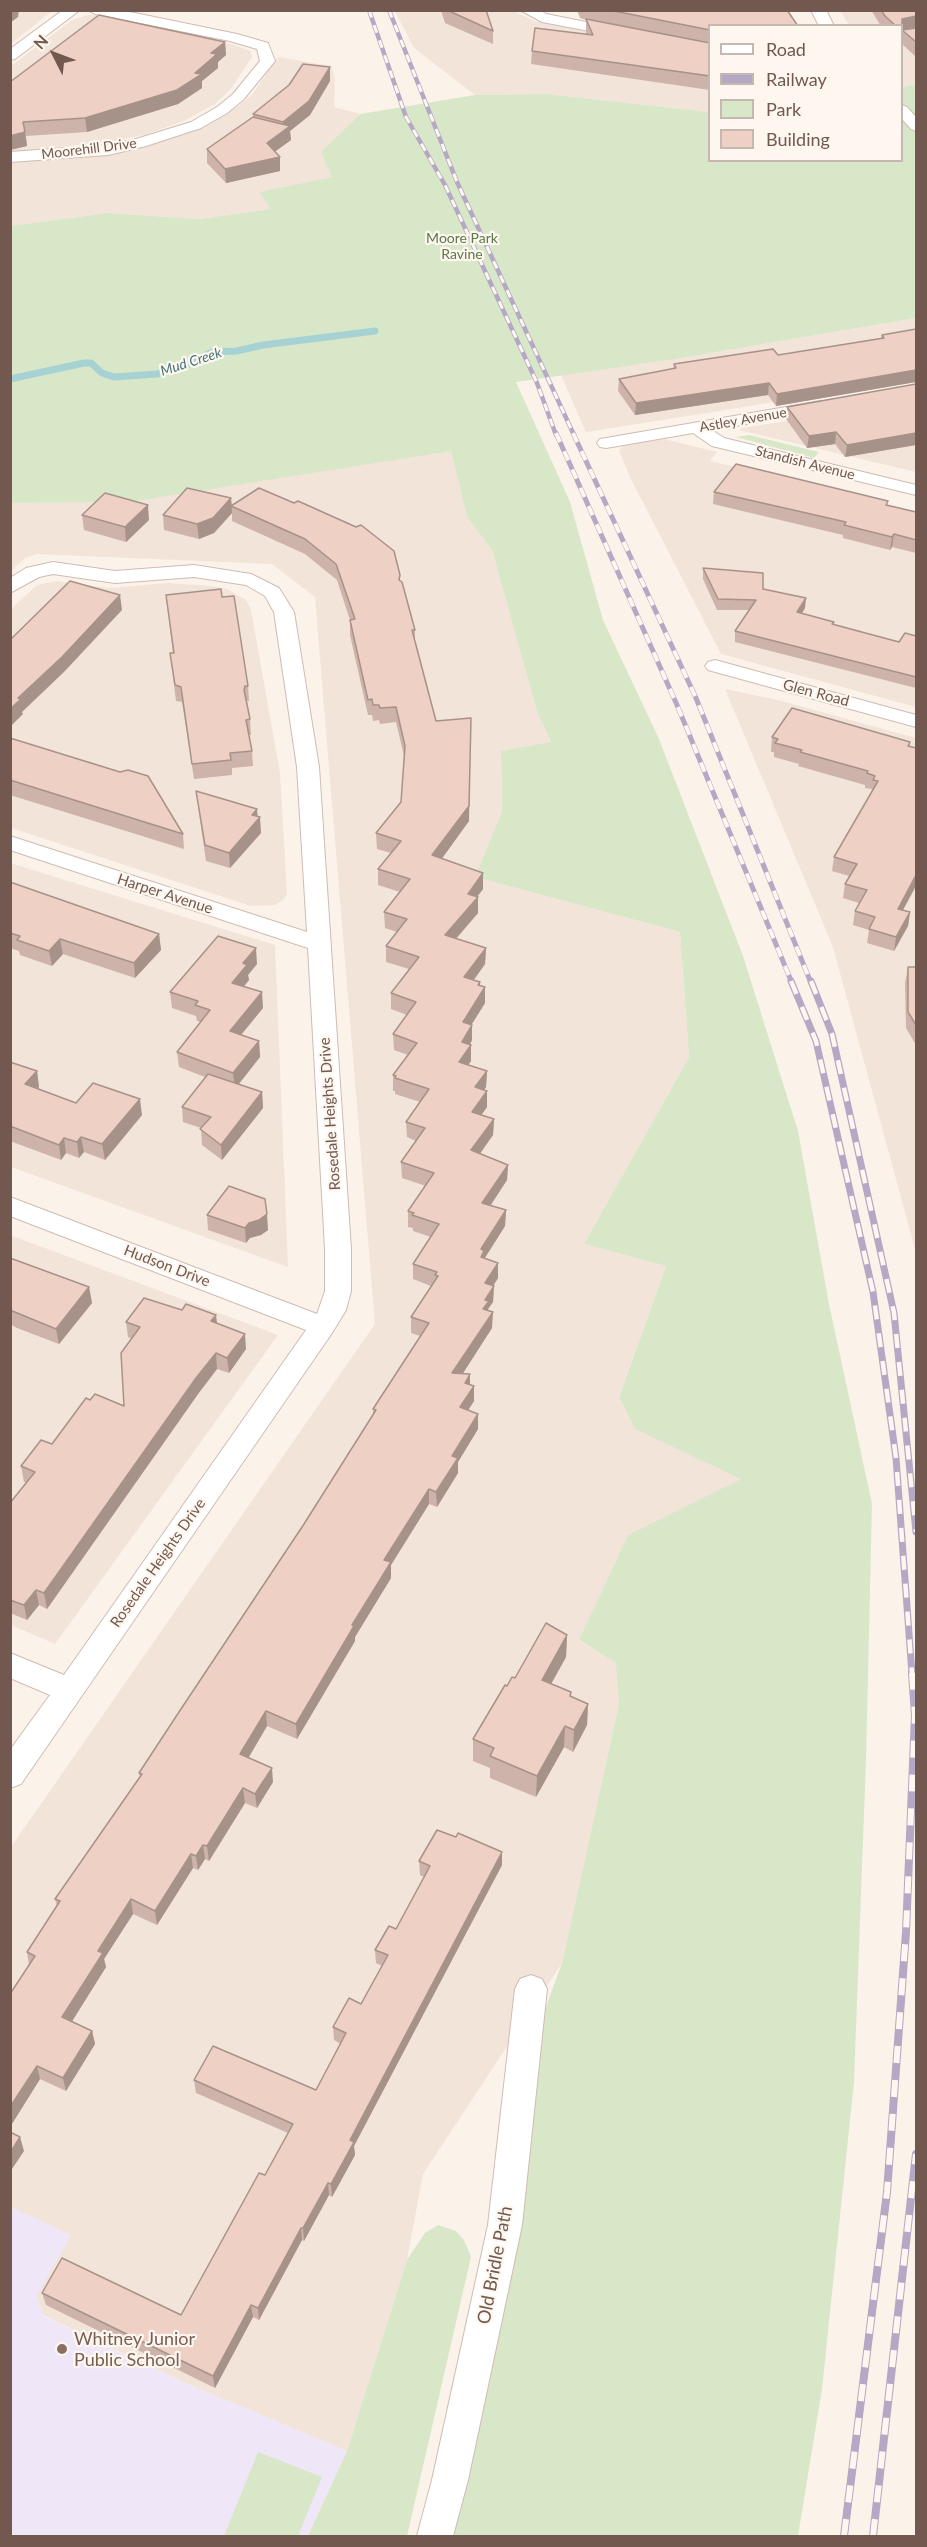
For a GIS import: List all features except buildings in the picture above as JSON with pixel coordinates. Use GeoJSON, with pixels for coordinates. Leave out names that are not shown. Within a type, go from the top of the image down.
{"type":"FeatureCollection","features":[{"type":"Feature","properties":{"kind":"street"},"geometry":{"type":"LineString","coordinates":[[10,56],[73,10]]}},
{"type":"Feature","properties":{"kind":"street","name":"Moorehill Drive"},"geometry":{"type":"LineString","coordinates":[[10,157],[108,150],[140,143],[196,124],[222,110],[248,86],[268,60],[263,46],[232,37],[95,10]]}},
{"type":"Feature","properties":{"kind":"street"},"geometry":{"type":"LineString","coordinates":[[526,10],[542,18],[636,36]]}},
{"type":"Feature","properties":{"kind":"street"},"geometry":{"type":"LineString","coordinates":[[818,10],[826,24]]}},
{"type":"Feature","properties":{"kind":"street"},"geometry":{"type":"LineString","coordinates":[[903,111],[916,126]]}},
{"type":"Feature","properties":{"kind":"street","name":"Astley Avenue"},"geometry":{"type":"LineString","coordinates":[[606,443],[836,404]]}},
{"type":"Feature","properties":{"kind":"street","name":"Standish Avenue"},"geometry":{"type":"LineString","coordinates":[[697,428],[718,442],[916,490]]}},
{"type":"Feature","properties":{"kind":"street","name":"Rosedale Heights Drive"},"geometry":{"type":"LineString","coordinates":[[10,587],[33,572],[44,569],[61,568],[115,577],[173,572],[218,573],[252,580],[272,592],[279,601],[284,612],[308,767],[338,1249],[338,1291],[333,1310],[10,1775]]}},
{"type":"Feature","properties":{"kind":"street","name":"Glen Road"},"geometry":{"type":"LineString","coordinates":[[715,666],[916,721]]}},
{"type":"Feature","properties":{"kind":"street","name":"Harper Avenue"},"geometry":{"type":"LineString","coordinates":[[10,843],[319,944]]}},
{"type":"Feature","properties":{"kind":"street","name":"Hudson Drive"},"geometry":{"type":"LineString","coordinates":[[10,1206],[323,1326]]}},
{"type":"Feature","properties":{"kind":"street"},"geometry":{"type":"LineString","coordinates":[[10,1665],[69,1690]]}},
{"type":"Feature","properties":{"kind":"street","name":"Old Bridle Path"},"geometry":{"type":"LineString","coordinates":[[435,2536],[450,2480],[506,2225],[531,1989]]}},
{"type":"Feature","properties":{"kind":"shaded area"},"geometry":{"type":"Polygon","coordinates":[[[11,11],[52,11],[11,44],[11,11]]]}},
{"type":"Feature","properties":{"kind":"shaded area"},"geometry":{"type":"Polygon","coordinates":[[[395,11],[514,11],[534,21],[708,55],[708,112],[547,94],[475,95],[414,48],[395,11]]]}},
{"type":"Feature","properties":{"kind":"shaded area"},"geometry":{"type":"Polygon","coordinates":[[[840,11],[916,11],[903,25],[848,24],[840,11]]]}},
{"type":"Feature","properties":{"kind":"shaded area"},"geometry":{"type":"Polygon","coordinates":[[[88,15],[105,16],[232,44],[250,51],[252,57],[230,90],[215,104],[186,120],[147,134],[115,141],[11,152],[11,66],[72,20],[88,15]]]}},
{"type":"Feature","properties":{"kind":"shaded area"},"geometry":{"type":"Polygon","coordinates":[[[916,40],[916,85],[903,87],[903,43],[916,40]]]}},
{"type":"Feature","properties":{"kind":"shaded area"},"geometry":{"type":"Polygon","coordinates":[[[278,57],[331,66],[335,77],[334,107],[360,114],[321,152],[333,177],[260,192],[272,209],[199,219],[108,213],[11,226],[10,163],[98,156],[134,149],[201,128],[237,107],[252,95],[278,57]]]}},
{"type":"Feature","properties":{"kind":"shaded area"},"geometry":{"type":"Polygon","coordinates":[[[916,318],[916,379],[694,415],[586,432],[561,375],[676,359],[916,318]]]}},
{"type":"Feature","properties":{"kind":"shaded area"},"geometry":{"type":"Polygon","coordinates":[[[916,400],[916,472],[739,430],[743,428],[916,400]]]}},
{"type":"Feature","properties":{"kind":"shaded area"},"geometry":{"type":"Polygon","coordinates":[[[664,439],[717,452],[710,461],[916,511],[916,707],[721,654],[631,479],[619,451],[623,445],[664,439]]]}},
{"type":"Feature","properties":{"kind":"shaded area"},"geometry":{"type":"Polygon","coordinates":[[[451,450],[467,517],[492,550],[537,712],[551,743],[501,751],[502,811],[475,877],[680,932],[689,1057],[584,1244],[666,1266],[619,1396],[742,1479],[628,1535],[579,1641],[617,1663],[619,1704],[562,1963],[423,2174],[407,2260],[347,2451],[183,2382],[43,2315],[36,2295],[71,2235],[10,2207],[11,1847],[375,1324],[315,597],[272,564],[36,554],[25,558],[11,571],[11,503],[130,502],[451,450]]]}},
{"type":"Feature","properties":{"kind":"shaded area"},"geometry":{"type":"Polygon","coordinates":[[[57,581],[109,588],[168,583],[212,586],[227,589],[246,600],[251,610],[280,773],[287,895],[283,900],[275,905],[251,906],[11,828],[11,609],[37,585],[57,581]]]}},
{"type":"Feature","properties":{"kind":"shaded area"},"geometry":{"type":"Polygon","coordinates":[[[725,689],[778,700],[916,738],[916,1253],[833,947],[725,689]]]}},
{"type":"Feature","properties":{"kind":"shaded area"},"geometry":{"type":"Polygon","coordinates":[[[10,863],[275,945],[288,1267],[11,1167],[10,863]]]}},
{"type":"Feature","properties":{"kind":"shaded area"},"geometry":{"type":"Polygon","coordinates":[[[10,1235],[278,1335],[55,1644],[11,1625],[10,1235]]]}},
{"type":"Feature","properties":{"kind":"shaded area","name":"Whitney Junior Public School"},"geometry":{"type":"Polygon","coordinates":[[[11,2207],[71,2235],[37,2295],[43,2316],[183,2382],[347,2451],[308,2536],[11,2536],[11,2207]]]}},
{"type":"Feature","properties":{"kind":"green space","name":"Moore Park Ravine"},"geometry":{"type":"Polygon","coordinates":[[[916,85],[916,318],[676,359],[516,382],[570,502],[603,620],[659,739],[743,956],[798,1131],[829,1304],[872,1504],[866,1760],[854,2082],[822,2389],[798,2536],[451,2536],[489,2385],[525,2195],[543,2015],[562,1963],[619,1704],[616,1663],[579,1640],[628,1535],[741,1479],[635,1429],[619,1397],[666,1266],[584,1244],[689,1057],[680,932],[475,877],[502,811],[501,751],[551,742],[537,712],[492,550],[467,517],[451,451],[130,502],[11,503],[10,226],[108,213],[199,219],[271,209],[259,192],[332,177],[321,152],[360,114],[475,95],[547,94],[708,112],[708,162],[903,162],[903,87],[916,85]]]}},
{"type":"Feature","properties":{"kind":"green space"},"geometry":{"type":"Polygon","coordinates":[[[749,435],[819,452],[814,458],[736,437],[749,435]]]}},
{"type":"Feature","properties":{"kind":"green space"},"geometry":{"type":"Polygon","coordinates":[[[438,2225],[456,2231],[464,2240],[471,2257],[407,2536],[308,2536],[347,2451],[407,2260],[425,2233],[438,2225]]]}},
{"type":"Feature","properties":{"kind":"green space"},"geometry":{"type":"Polygon","coordinates":[[[258,2452],[322,2477],[298,2536],[224,2536],[258,2452]]]}},
{"type":"Feature","properties":{"kind":"waterway","name":"Mud Creek"},"geometry":{"type":"LineString","coordinates":[[10,379],[84,363],[91,363],[102,373],[114,377],[157,374],[181,368],[212,352],[237,351],[263,345],[375,331]]}},
{"type":"Feature","properties":{"kind":"railway"},"geometry":{"type":"LineString","coordinates":[[369,10],[406,117],[445,185],[537,383],[556,435]]}},
{"type":"Feature","properties":{"kind":"railway"},"geometry":{"type":"LineString","coordinates":[[389,10],[457,182],[574,435]]}},
{"type":"Feature","properties":{"kind":"railway"},"geometry":{"type":"LineString","coordinates":[[556,433],[677,705],[792,983]]}},
{"type":"Feature","properties":{"kind":"railway"},"geometry":{"type":"LineString","coordinates":[[573,433],[696,698],[811,983]]}},
{"type":"Feature","properties":{"kind":"railway"},"geometry":{"type":"LineString","coordinates":[[791,981],[816,1041],[873,1292],[896,1458],[912,1674]]}},
{"type":"Feature","properties":{"kind":"railway"},"geometry":{"type":"LineString","coordinates":[[811,981],[832,1034],[894,1313],[916,1532]]}},
{"type":"Feature","properties":{"kind":"railway"},"geometry":{"type":"LineString","coordinates":[[844,2536],[887,2192],[906,1932],[915,1715],[912,1673]]}},
{"type":"Feature","properties":{"kind":"railway"},"geometry":{"type":"LineString","coordinates":[[873,2536],[916,2154]]}},
{"type":"Feature","properties":{"kind":"place","name":"Whitney Junior Public School"},"geometry":{"type":"Point","coordinates":[62,2349]}}]}
